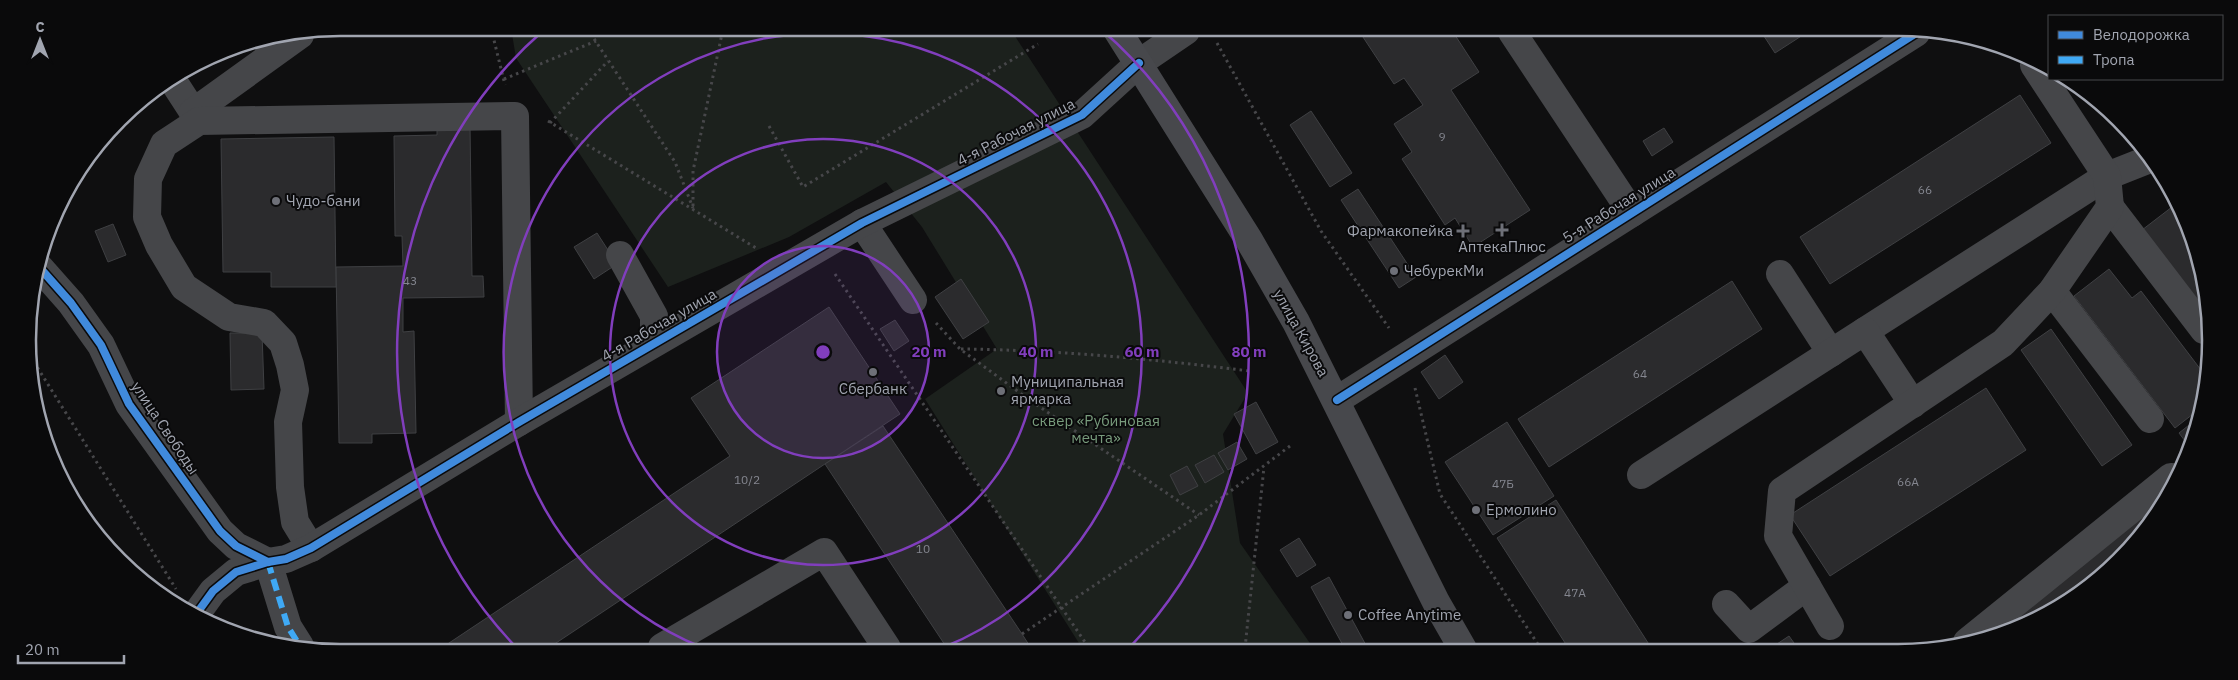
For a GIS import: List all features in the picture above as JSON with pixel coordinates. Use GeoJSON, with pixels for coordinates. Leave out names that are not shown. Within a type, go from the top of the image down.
{"type":"FeatureCollection","features":[{"type":"Feature","properties":{"kind":"main road","name":"улица Кирова"},"geometry":{"type":"LineString","coordinates":[[1121,36],[1254,248],[1296,322],[1337,400],[1436,602],[1459,644]]}},
{"type":"Feature","properties":{"kind":"street","name":"4-я Рабочая улица"},"geometry":{"type":"LineString","coordinates":[[189,604],[213,591],[236,572],[311,548],[519,422],[862,223],[1082,115],[1139,63],[1179,36]]}},
{"type":"Feature","properties":{"kind":"street"},"geometry":{"type":"LineString","coordinates":[[1515,36],[1632,213]]}},
{"type":"Feature","properties":{"kind":"street","name":"5-я Рабочая улица"},"geometry":{"type":"LineString","coordinates":[[1337,400],[1910,37]]}},
{"type":"Feature","properties":{"kind":"street"},"geometry":{"type":"LineString","coordinates":[[295,40],[196,116],[164,144],[148,179],[147,217],[159,245],[184,286],[229,317],[264,323],[283,343],[290,365],[294,390],[288,422],[290,487],[295,522],[311,548]]}},
{"type":"Feature","properties":{"kind":"street"},"geometry":{"type":"LineString","coordinates":[[2038,71],[2107,176],[2110,207],[2201,326]]}},
{"type":"Feature","properties":{"kind":"street"},"geometry":{"type":"LineString","coordinates":[[175,84],[196,116]]}},
{"type":"Feature","properties":{"kind":"street"},"geometry":{"type":"LineString","coordinates":[[196,116],[515,116],[519,422]]}},
{"type":"Feature","properties":{"kind":"street"},"geometry":{"type":"LineString","coordinates":[[1641,476],[2107,176],[2144,161]]}},
{"type":"Feature","properties":{"kind":"street"},"geometry":{"type":"LineString","coordinates":[[1830,626],[1778,536],[1782,492],[2003,343],[2052,291],[2110,207]]}},
{"type":"Feature","properties":{"kind":"street"},"geometry":{"type":"LineString","coordinates":[[862,223],[912,300]]}},
{"type":"Feature","properties":{"kind":"street"},"geometry":{"type":"LineString","coordinates":[[620,255],[654,316],[654,343]]}},
{"type":"Feature","properties":{"kind":"street","name":"улица Свободы"},"geometry":{"type":"LineString","coordinates":[[44,273],[71,302],[101,345],[129,404],[220,530],[236,546],[277,560]]}},
{"type":"Feature","properties":{"kind":"street"},"geometry":{"type":"LineString","coordinates":[[1780,274],[1831,353]]}},
{"type":"Feature","properties":{"kind":"street"},"geometry":{"type":"LineString","coordinates":[[2052,291],[2150,419]]}},
{"type":"Feature","properties":{"kind":"street"},"geometry":{"type":"LineString","coordinates":[[1865,331],[1913,404]]}},
{"type":"Feature","properties":{"kind":"street"},"geometry":{"type":"LineString","coordinates":[[1977,633],[2167,480]]}},
{"type":"Feature","properties":{"kind":"street"},"geometry":{"type":"LineString","coordinates":[[667,644],[824,552],[884,644]]}},
{"type":"Feature","properties":{"kind":"street"},"geometry":{"type":"LineString","coordinates":[[277,560],[288,627],[296,640]]}},
{"type":"Feature","properties":{"kind":"street"},"geometry":{"type":"LineString","coordinates":[[277,560],[298,612],[318,643]]}},
{"type":"Feature","properties":{"kind":"street"},"geometry":{"type":"LineString","coordinates":[[1726,604],[1749,629],[1807,586]]}},
{"type":"Feature","properties":{"kind":"path"},"geometry":{"type":"LineString","coordinates":[[493,36],[506,88]]}},
{"type":"Feature","properties":{"kind":"path"},"geometry":{"type":"LineString","coordinates":[[593,36],[675,162],[693,210]]}},
{"type":"Feature","properties":{"kind":"path"},"geometry":{"type":"LineString","coordinates":[[693,210],[693,171],[722,36]]}},
{"type":"Feature","properties":{"kind":"path"},"geometry":{"type":"LineString","coordinates":[[504,79],[596,41]]}},
{"type":"Feature","properties":{"kind":"path"},"geometry":{"type":"LineString","coordinates":[[769,126],[804,187],[1038,44]]}},
{"type":"Feature","properties":{"kind":"path"},"geometry":{"type":"LineString","coordinates":[[550,122],[608,61]]}},
{"type":"Feature","properties":{"kind":"path"},"geometry":{"type":"LineString","coordinates":[[542,117],[786,266]]}},
{"type":"Feature","properties":{"kind":"path"},"geometry":{"type":"LineString","coordinates":[[818,249],[1086,644]]}},
{"type":"Feature","properties":{"kind":"path"},"geometry":{"type":"LineString","coordinates":[[912,300],[960,349],[1031,401],[1199,515]]}},
{"type":"Feature","properties":{"kind":"path"},"geometry":{"type":"LineString","coordinates":[[960,349],[1056,351],[1148,358],[1249,371]]}},
{"type":"Feature","properties":{"kind":"path"},"geometry":{"type":"LineString","coordinates":[[38,368],[189,603]]}},
{"type":"Feature","properties":{"kind":"path"},"geometry":{"type":"LineString","coordinates":[[1022,634],[1199,515],[1290,446]]}},
{"type":"Feature","properties":{"kind":"path"},"geometry":{"type":"LineString","coordinates":[[1245,644],[1264,466]]}},
{"type":"Feature","properties":{"kind":"green space","name":"сквер «Рубиновая мечта»"},"geometry":{"type":"Polygon","coordinates":[[[512,36],[1015,36],[1248,393],[1223,434],[1240,543],[1311,644],[1079,644],[925,399],[997,349],[922,227],[886,182],[789,237],[668,287],[516,58],[512,36]]]}},
{"type":"Feature","properties":{"kind":"building"},"geometry":{"type":"Polygon","coordinates":[[[1362,36],[1456,36],[1479,72],[1451,90],[1530,210],[1473,247],[1455,218],[1445,225],[1402,159],[1412,152],[1394,124],[1423,105],[1404,78],[1394,84],[1362,36]]]}},
{"type":"Feature","properties":{"kind":"building"},"geometry":{"type":"Polygon","coordinates":[[[1764,36],[1801,36],[1775,53],[1764,36]]]}},
{"type":"Feature","properties":{"kind":"building"},"geometry":{"type":"Polygon","coordinates":[[[2020,95],[2051,143],[1830,284],[1800,237],[2020,95]]]}},
{"type":"Feature","properties":{"kind":"building"},"geometry":{"type":"Polygon","coordinates":[[[1311,111],[1352,173],[1330,187],[1290,125],[1311,111]]]}},
{"type":"Feature","properties":{"kind":"building"},"geometry":{"type":"Polygon","coordinates":[[[437,125],[470,125],[472,276],[483,276],[484,297],[403,298],[403,332],[414,331],[416,433],[372,434],[372,443],[339,443],[336,267],[403,266],[402,236],[395,236],[394,136],[437,135],[437,125]]]}},
{"type":"Feature","properties":{"kind":"building"},"geometry":{"type":"Polygon","coordinates":[[[1664,128],[1673,142],[1652,156],[1643,141],[1664,128]]]}},
{"type":"Feature","properties":{"kind":"building"},"geometry":{"type":"Polygon","coordinates":[[[334,137],[336,287],[271,287],[271,272],[223,272],[221,139],[334,137]]]}},
{"type":"Feature","properties":{"kind":"building"},"geometry":{"type":"Polygon","coordinates":[[[1358,189],[1416,277],[1399,288],[1341,200],[1358,189]]]}},
{"type":"Feature","properties":{"kind":"building"},"geometry":{"type":"Polygon","coordinates":[[[2171,208],[2186,242],[2196,281],[2199,305],[2142,230],[2171,208]]]}},
{"type":"Feature","properties":{"kind":"building"},"geometry":{"type":"Polygon","coordinates":[[[113,224],[126,255],[108,262],[95,231],[113,224]]]}},
{"type":"Feature","properties":{"kind":"building"},"geometry":{"type":"Polygon","coordinates":[[[597,233],[617,264],[594,279],[574,247],[597,233]]]}},
{"type":"Feature","properties":{"kind":"building"},"geometry":{"type":"Polygon","coordinates":[[[2109,269],[2132,298],[2141,291],[2200,369],[2192,415],[2175,428],[2074,296],[2109,269]]]}},
{"type":"Feature","properties":{"kind":"building"},"geometry":{"type":"Polygon","coordinates":[[[961,279],[989,322],[963,339],[935,297],[961,279]]]}},
{"type":"Feature","properties":{"kind":"building"},"geometry":{"type":"Polygon","coordinates":[[[1732,281],[1762,329],[1549,467],[1518,419],[1732,281]]]}},
{"type":"Feature","properties":{"kind":"building"},"geometry":{"type":"Polygon","coordinates":[[[829,307],[900,414],[555,644],[448,644],[730,456],[691,398],[829,307]]]}},
{"type":"Feature","properties":{"kind":"building"},"geometry":{"type":"Polygon","coordinates":[[[895,320],[909,341],[894,351],[880,329],[895,320]]]}},
{"type":"Feature","properties":{"kind":"building"},"geometry":{"type":"Polygon","coordinates":[[[2051,329],[2132,445],[2102,466],[2021,350],[2051,329]]]}},
{"type":"Feature","properties":{"kind":"building"},"geometry":{"type":"Polygon","coordinates":[[[230,333],[262,333],[264,389],[231,390],[230,333]]]}},
{"type":"Feature","properties":{"kind":"building"},"geometry":{"type":"Polygon","coordinates":[[[1445,355],[1463,382],[1439,399],[1421,372],[1445,355]]]}},
{"type":"Feature","properties":{"kind":"building"},"geometry":{"type":"Polygon","coordinates":[[[1986,388],[2026,450],[1830,576],[1790,515],[1986,388]]]}},
{"type":"Feature","properties":{"kind":"building"},"geometry":{"type":"Polygon","coordinates":[[[1256,402],[1278,442],[1256,454],[1234,414],[1256,402]]]}},
{"type":"Feature","properties":{"kind":"building"},"geometry":{"type":"Polygon","coordinates":[[[1507,422],[1554,496],[1493,535],[1445,462],[1507,422]]]}},
{"type":"Feature","properties":{"kind":"building"},"geometry":{"type":"Polygon","coordinates":[[[2189,425],[2185,441],[2179,433],[2189,425]]]}},
{"type":"Feature","properties":{"kind":"building"},"geometry":{"type":"Polygon","coordinates":[[[883,426],[1028,644],[944,644],[825,464],[883,426]]]}},
{"type":"Feature","properties":{"kind":"building"},"geometry":{"type":"Polygon","coordinates":[[[1237,442],[1247,459],[1228,470],[1218,453],[1237,442]]]}},
{"type":"Feature","properties":{"kind":"building"},"geometry":{"type":"Polygon","coordinates":[[[1214,455],[1224,472],[1205,483],[1195,465],[1214,455]]]}},
{"type":"Feature","properties":{"kind":"building"},"geometry":{"type":"Polygon","coordinates":[[[1187,466],[1198,486],[1180,495],[1170,475],[1187,466]]]}},
{"type":"Feature","properties":{"kind":"building"},"geometry":{"type":"Polygon","coordinates":[[[1556,500],[1649,644],[1566,644],[1497,538],[1556,500]]]}},
{"type":"Feature","properties":{"kind":"building"},"geometry":{"type":"Polygon","coordinates":[[[2156,500],[2139,525],[2113,555],[2083,581],[2050,603],[1994,629],[2156,500]]]}},
{"type":"Feature","properties":{"kind":"building"},"geometry":{"type":"Polygon","coordinates":[[[1299,538],[1316,565],[1297,577],[1280,550],[1299,538]]]}},
{"type":"Feature","properties":{"kind":"building"},"geometry":{"type":"Polygon","coordinates":[[[1329,577],[1365,644],[1342,644],[1311,587],[1329,577]]]}},
{"type":"Feature","properties":{"kind":"building"},"geometry":{"type":"Polygon","coordinates":[[[1789,636],[1795,644],[1777,644],[1789,636]]]}},
{"type":"Feature","properties":{"kind":"marked path"},"geometry":{"type":"LineString","coordinates":[[268,562],[288,627],[296,640]]}},
{"type":"Feature","properties":{"kind":"cycle path"},"geometry":{"type":"LineString","coordinates":[[1337,400],[1910,37]]}},
{"type":"Feature","properties":{"kind":"cycle path"},"geometry":{"type":"LineString","coordinates":[[200,609],[213,591],[236,572],[268,562],[286,559],[311,548],[519,422],[862,223],[1082,115],[1139,63]]}},
{"type":"Feature","properties":{"kind":"cycle path"},"geometry":{"type":"LineString","coordinates":[[44,273],[71,303],[101,345],[129,404],[220,531],[236,546],[268,562]]}},
{"type":"Feature","properties":{"kind":"place","name":"Чудо-бани"},"geometry":{"type":"Point","coordinates":[276,201]}},
{"type":"Feature","properties":{"kind":"place","name":"АптекаПлюс"},"geometry":{"type":"Point","coordinates":[1502,230]}},
{"type":"Feature","properties":{"kind":"place","name":"Фармакопейка"},"geometry":{"type":"Point","coordinates":[1463,231]}},
{"type":"Feature","properties":{"kind":"place","name":"ЧебурекМи"},"geometry":{"type":"Point","coordinates":[1394,271]}},
{"type":"Feature","properties":{"kind":"place","name":"Сбербанк"},"geometry":{"type":"Point","coordinates":[873,372]}},
{"type":"Feature","properties":{"kind":"place","name":"Муниципальная ярмарка"},"geometry":{"type":"Point","coordinates":[1001,391]}},
{"type":"Feature","properties":{"kind":"place","name":"Ермолино"},"geometry":{"type":"Point","coordinates":[1476,510]}},
{"type":"Feature","properties":{"kind":"place","name":"Coffee Anytime"},"geometry":{"type":"Point","coordinates":[1348,615]}}]}
